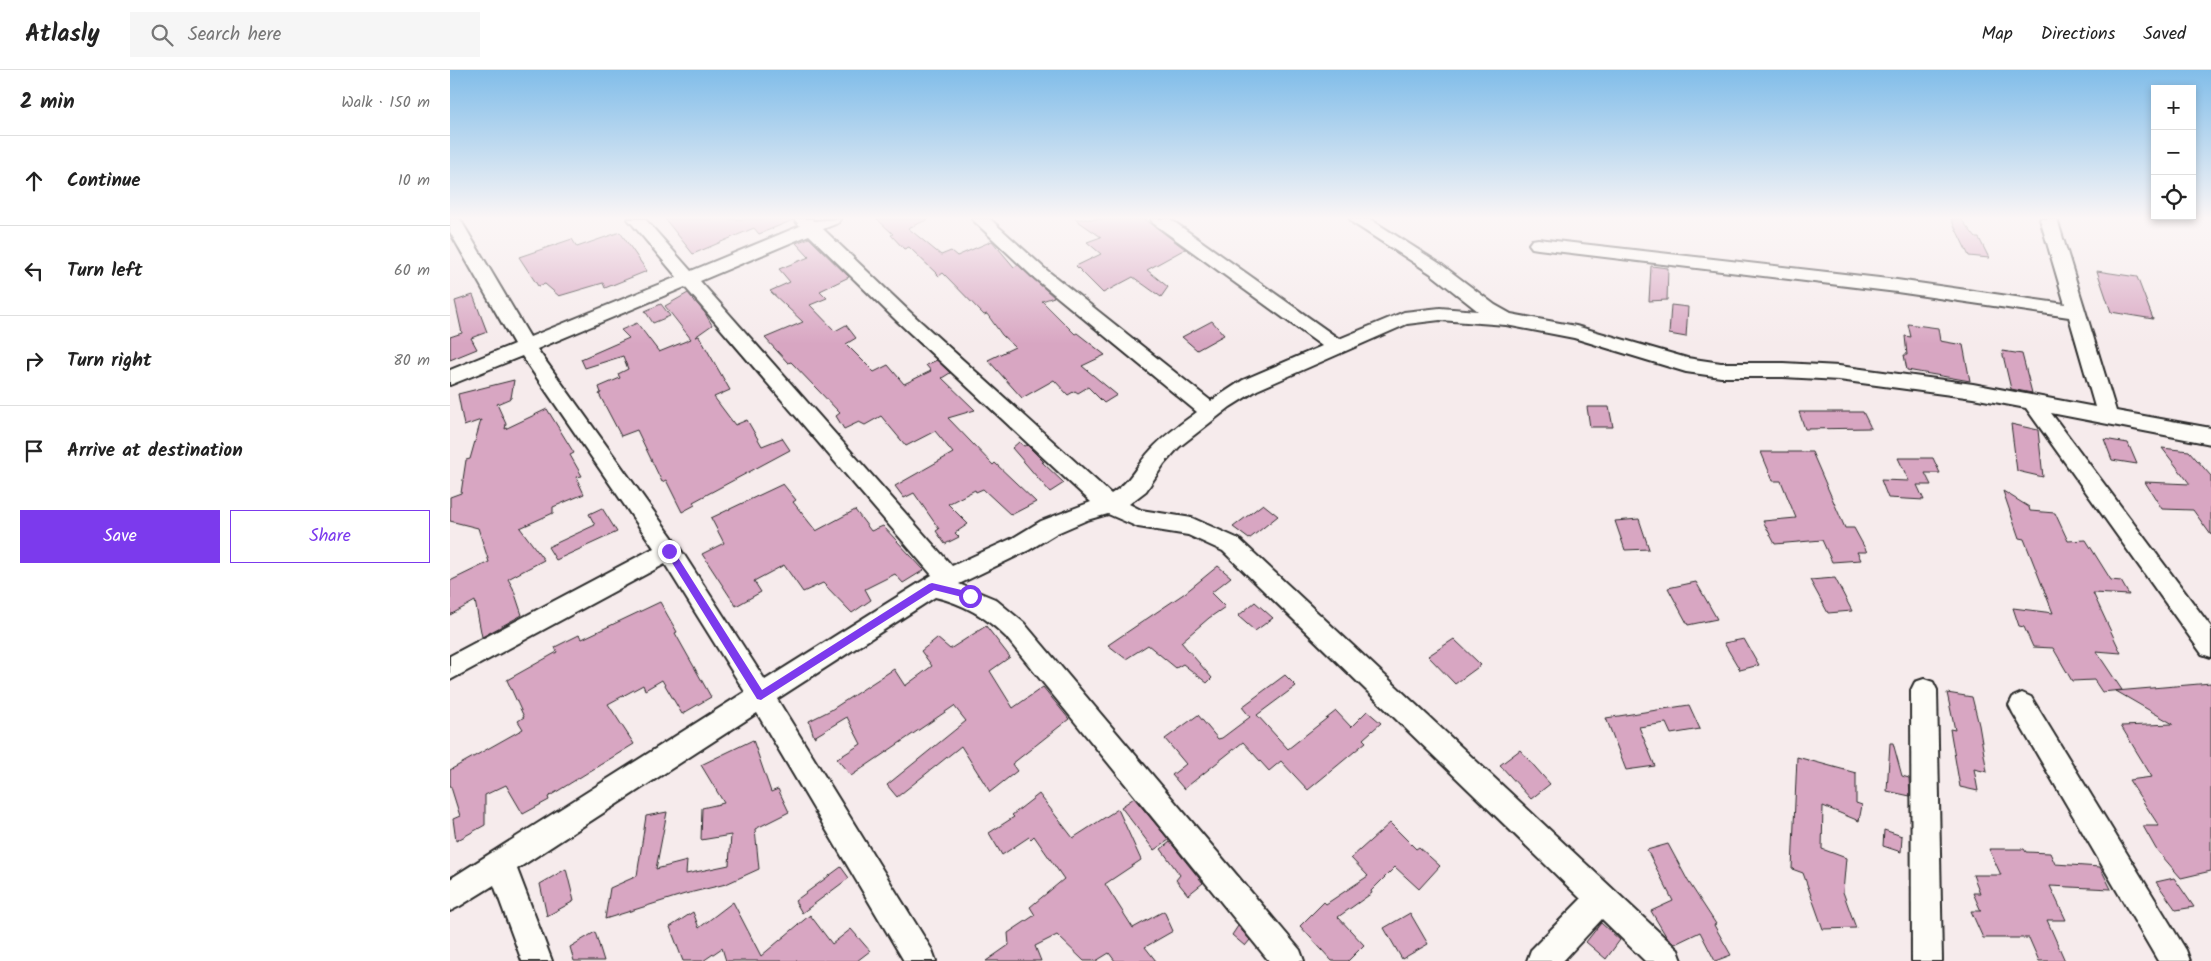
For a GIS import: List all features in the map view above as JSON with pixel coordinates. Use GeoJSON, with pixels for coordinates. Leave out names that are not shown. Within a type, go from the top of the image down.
{"type":"FeatureCollection","features":[{"type":"Feature","properties":{"kind":"street"},"geometry":{"type":"LineString","coordinates":[[475,261],[525,346],[669,551],[761,696],[920,961]]}},
{"type":"Feature","properties":{"kind":"street"},"geometry":{"type":"LineString","coordinates":[[672,261],[941,582],[986,605],[1015,630],[1289,961]]}},
{"type":"Feature","properties":{"kind":"street"},"geometry":{"type":"LineString","coordinates":[[450,378],[729,261]]}},
{"type":"Feature","properties":{"kind":"street"},"geometry":{"type":"LineString","coordinates":[[851,261],[904,317],[1109,505],[1138,518],[1192,527],[1231,545],[1667,961]]}},
{"type":"Feature","properties":{"kind":"street"},"geometry":{"type":"LineString","coordinates":[[1026,261],[1211,412]]}},
{"type":"Feature","properties":{"kind":"street"},"geometry":{"type":"LineString","coordinates":[[1217,261],[1338,348]]}},
{"type":"Feature","properties":{"kind":"street"},"geometry":{"type":"LineString","coordinates":[[1424,261],[1488,309],[1506,318]]}},
{"type":"Feature","properties":{"kind":"street"},"geometry":{"type":"LineString","coordinates":[[1680,261],[1897,286],[2078,312]]}},
{"type":"Feature","properties":{"kind":"street"},"geometry":{"type":"LineString","coordinates":[[2063,261],[2108,417]]}},
{"type":"Feature","properties":{"kind":"street"},"geometry":{"type":"LineString","coordinates":[[450,896],[941,582],[1021,544],[1049,526],[1081,513],[1109,505],[1132,491],[1164,450],[1211,412],[1250,385],[1394,322],[1416,316],[1440,314],[1506,318],[1576,332],[1686,365],[1703,368],[1839,374],[1973,391],[2211,436]]}},
{"type":"Feature","properties":{"kind":"street"},"geometry":{"type":"LineString","coordinates":[[2032,402],[2211,646]]}},
{"type":"Feature","properties":{"kind":"street"},"geometry":{"type":"LineString","coordinates":[[450,669],[669,551]]}},
{"type":"Feature","properties":{"kind":"street"},"geometry":{"type":"LineString","coordinates":[[1924,690],[1927,961]]}},
{"type":"Feature","properties":{"kind":"street"},"geometry":{"type":"LineString","coordinates":[[2022,705],[2175,961]]}},
{"type":"Feature","properties":{"kind":"street"},"geometry":{"type":"LineString","coordinates":[[500,865],[537,961]]}},
{"type":"Feature","properties":{"kind":"street"},"geometry":{"type":"LineString","coordinates":[[1542,961],[1602,899]]}},
{"type":"Feature","properties":{"kind":"building"},"geometry":{"type":"Polygon","coordinates":[[[521,261],[640,261],[647,271],[605,288],[603,283],[559,296],[545,284],[538,286],[521,261]]]}},
{"type":"Feature","properties":{"kind":"building"},"geometry":{"type":"Polygon","coordinates":[[[800,261],[832,261],[849,277],[820,291],[827,298],[810,305],[835,331],[846,325],[856,338],[846,344],[874,372],[888,365],[904,384],[931,371],[926,365],[937,360],[950,373],[942,378],[975,410],[948,418],[993,465],[995,463],[1036,502],[1011,515],[983,489],[976,492],[975,490],[948,504],[968,524],[955,533],[959,537],[945,544],[936,531],[939,529],[914,493],[904,498],[895,486],[953,453],[935,431],[906,446],[881,416],[865,425],[859,422],[844,429],[836,416],[840,413],[765,338],[803,322],[770,291],[790,282],[779,269],[800,261]]]}},
{"type":"Feature","properties":{"kind":"building"},"geometry":{"type":"Polygon","coordinates":[[[923,261],[1009,261],[1014,267],[1018,265],[1054,297],[1042,301],[1075,334],[1077,333],[1105,355],[1082,366],[1117,395],[1104,403],[1088,387],[1078,393],[1075,391],[1068,395],[1054,380],[1022,398],[988,360],[1015,347],[1002,335],[987,314],[984,315],[943,273],[939,276],[923,261]]]}},
{"type":"Feature","properties":{"kind":"building"},"geometry":{"type":"Polygon","coordinates":[[[1087,261],[1164,261],[1147,270],[1168,287],[1161,297],[1133,277],[1103,293],[1076,266],[1087,261]]]}},
{"type":"Feature","properties":{"kind":"building"},"geometry":{"type":"Polygon","coordinates":[[[1651,266],[1668,268],[1667,300],[1649,301],[1651,266]]]}},
{"type":"Feature","properties":{"kind":"building"},"geometry":{"type":"Polygon","coordinates":[[[2097,271],[2137,277],[2153,319],[2111,312],[2097,271]]]}},
{"type":"Feature","properties":{"kind":"building"},"geometry":{"type":"Polygon","coordinates":[[[688,293],[705,313],[712,325],[695,337],[699,336],[730,390],[714,397],[735,425],[747,420],[762,446],[782,438],[790,450],[693,502],[695,505],[682,512],[666,480],[662,482],[637,430],[621,436],[599,394],[601,393],[599,387],[620,378],[618,374],[628,369],[623,356],[585,368],[581,359],[629,338],[621,330],[637,323],[659,352],[691,339],[665,306],[688,293]]]}},
{"type":"Feature","properties":{"kind":"building"},"geometry":{"type":"Polygon","coordinates":[[[473,295],[487,332],[471,338],[477,349],[450,360],[450,337],[462,333],[455,301],[473,295]]]}},
{"type":"Feature","properties":{"kind":"building"},"geometry":{"type":"Polygon","coordinates":[[[661,304],[670,316],[653,323],[645,311],[661,304]]]}},
{"type":"Feature","properties":{"kind":"building"},"geometry":{"type":"Polygon","coordinates":[[[1671,305],[1688,307],[1686,337],[1669,334],[1671,305]]]}},
{"type":"Feature","properties":{"kind":"building"},"geometry":{"type":"Polygon","coordinates":[[[1212,321],[1224,335],[1197,350],[1182,337],[1212,321]]]}},
{"type":"Feature","properties":{"kind":"building"},"geometry":{"type":"Polygon","coordinates":[[[1908,324],[1938,328],[1940,341],[1963,345],[1970,381],[1907,370],[1904,355],[1907,355],[1905,336],[1911,337],[1908,324]]]}},
{"type":"Feature","properties":{"kind":"building"},"geometry":{"type":"Polygon","coordinates":[[[2002,351],[2022,354],[2032,393],[2011,389],[2002,351]]]}},
{"type":"Feature","properties":{"kind":"building"},"geometry":{"type":"Polygon","coordinates":[[[514,380],[511,398],[497,404],[506,424],[505,429],[547,409],[574,453],[570,455],[582,476],[576,477],[584,494],[553,507],[553,513],[520,528],[544,560],[508,579],[522,615],[482,637],[475,601],[450,615],[450,581],[489,562],[478,528],[450,521],[450,497],[461,493],[466,460],[470,459],[481,420],[464,426],[458,394],[514,380]]]}},
{"type":"Feature","properties":{"kind":"building"},"geometry":{"type":"Polygon","coordinates":[[[1587,407],[1609,407],[1613,427],[1590,427],[1587,407]]]}},
{"type":"Feature","properties":{"kind":"building"},"geometry":{"type":"Polygon","coordinates":[[[1799,412],[1863,412],[1871,428],[1805,429],[1799,412]]]}},
{"type":"Feature","properties":{"kind":"building"},"geometry":{"type":"Polygon","coordinates":[[[2011,424],[2038,430],[2043,477],[2017,471],[2011,424]]]}},
{"type":"Feature","properties":{"kind":"building"},"geometry":{"type":"Polygon","coordinates":[[[2104,439],[2128,443],[2137,464],[2112,460],[2104,439]]]}},
{"type":"Feature","properties":{"kind":"building"},"geometry":{"type":"Polygon","coordinates":[[[1019,442],[1024,446],[1027,445],[1064,483],[1050,492],[1012,448],[1019,442]]]}},
{"type":"Feature","properties":{"kind":"building"},"geometry":{"type":"Polygon","coordinates":[[[2162,448],[2189,451],[2211,476],[2211,535],[2193,510],[2162,509],[2145,482],[2190,484],[2162,448]]]}},
{"type":"Feature","properties":{"kind":"building"},"geometry":{"type":"Polygon","coordinates":[[[1761,452],[1812,452],[1845,528],[1854,528],[1867,552],[1857,552],[1861,560],[1832,562],[1822,540],[1775,544],[1763,521],[1796,518],[1781,481],[1773,481],[1761,452]]]}},
{"type":"Feature","properties":{"kind":"building"},"geometry":{"type":"Polygon","coordinates":[[[1898,458],[1933,458],[1940,473],[1925,473],[1931,485],[1917,485],[1924,500],[1888,498],[1881,480],[1909,481],[1898,458]]]}},
{"type":"Feature","properties":{"kind":"building"},"geometry":{"type":"Polygon","coordinates":[[[783,484],[796,500],[793,502],[816,531],[855,510],[871,531],[883,526],[924,570],[903,583],[895,574],[865,589],[871,600],[852,613],[823,583],[803,592],[784,565],[754,581],[761,592],[736,606],[702,554],[724,543],[711,518],[783,484]]]}},
{"type":"Feature","properties":{"kind":"building"},"geometry":{"type":"Polygon","coordinates":[[[2003,491],[2029,507],[2030,511],[2055,513],[2068,541],[2086,540],[2111,580],[2121,581],[2129,595],[2093,593],[2121,653],[2096,651],[2122,690],[2102,692],[2094,680],[2072,681],[2053,648],[2033,647],[2024,627],[2019,626],[2013,608],[2053,613],[2024,539],[2019,538],[2003,491]]]}},
{"type":"Feature","properties":{"kind":"building"},"geometry":{"type":"Polygon","coordinates":[[[1263,504],[1278,516],[1249,539],[1233,527],[1263,504]]]}},
{"type":"Feature","properties":{"kind":"building"},"geometry":{"type":"Polygon","coordinates":[[[602,508],[617,532],[556,560],[548,547],[595,525],[589,514],[602,508]]]}},
{"type":"Feature","properties":{"kind":"building"},"geometry":{"type":"Polygon","coordinates":[[[1639,519],[1649,549],[1625,550],[1615,521],[1639,519]]]}},
{"type":"Feature","properties":{"kind":"building"},"geometry":{"type":"Polygon","coordinates":[[[1218,566],[1231,577],[1211,593],[1225,607],[1181,642],[1212,678],[1207,683],[1183,664],[1176,668],[1148,645],[1126,659],[1108,645],[1185,593],[1218,566]]]}},
{"type":"Feature","properties":{"kind":"building"},"geometry":{"type":"Polygon","coordinates":[[[1835,578],[1852,611],[1828,613],[1810,580],[1835,578]]]}},
{"type":"Feature","properties":{"kind":"building"},"geometry":{"type":"Polygon","coordinates":[[[1696,582],[1717,619],[1688,625],[1668,588],[1696,582]]]}},
{"type":"Feature","properties":{"kind":"building"},"geometry":{"type":"Polygon","coordinates":[[[660,602],[711,697],[682,714],[662,680],[645,690],[643,685],[608,704],[634,744],[548,797],[549,800],[523,814],[506,785],[485,795],[485,825],[456,841],[453,819],[460,816],[450,784],[450,770],[523,729],[518,721],[524,717],[507,680],[557,652],[555,647],[579,635],[582,639],[660,602]]]}},
{"type":"Feature","properties":{"kind":"building"},"geometry":{"type":"Polygon","coordinates":[[[1255,602],[1273,618],[1255,631],[1238,616],[1255,602]]]}},
{"type":"Feature","properties":{"kind":"building"},"geometry":{"type":"Polygon","coordinates":[[[986,626],[1010,657],[990,671],[1013,708],[1043,687],[1069,719],[1012,764],[1017,771],[990,792],[961,746],[897,797],[887,785],[966,721],[954,706],[851,776],[837,759],[861,744],[847,717],[814,737],[809,721],[831,710],[894,669],[905,686],[932,666],[921,651],[937,638],[950,649],[986,626]]]}},
{"type":"Feature","properties":{"kind":"building"},"geometry":{"type":"Polygon","coordinates":[[[1454,639],[1481,665],[1455,684],[1428,656],[1454,639]]]}},
{"type":"Feature","properties":{"kind":"building"},"geometry":{"type":"Polygon","coordinates":[[[1744,639],[1759,665],[1740,670],[1724,643],[1744,639]]]}},
{"type":"Feature","properties":{"kind":"building"},"geometry":{"type":"Polygon","coordinates":[[[1285,675],[1296,686],[1257,715],[1288,749],[1336,711],[1351,727],[1367,711],[1381,723],[1363,739],[1366,742],[1308,790],[1281,761],[1269,771],[1243,742],[1184,789],[1172,775],[1186,764],[1165,739],[1198,715],[1218,739],[1222,738],[1250,717],[1242,707],[1285,675]]]}},
{"type":"Feature","properties":{"kind":"building"},"geometry":{"type":"Polygon","coordinates":[[[2211,683],[2211,871],[2181,878],[2156,849],[2143,826],[2159,826],[2129,780],[2152,777],[2121,726],[2173,724],[2116,691],[2211,683]]]}},
{"type":"Feature","properties":{"kind":"building"},"geometry":{"type":"Polygon","coordinates":[[[1947,693],[1972,697],[1987,772],[1974,769],[1978,791],[1960,787],[1950,729],[1955,730],[1947,693]]]}},
{"type":"Feature","properties":{"kind":"building"},"geometry":{"type":"Polygon","coordinates":[[[1689,705],[1700,729],[1671,734],[1666,723],[1639,727],[1655,766],[1626,770],[1606,718],[1689,705]]]}},
{"type":"Feature","properties":{"kind":"building"},"geometry":{"type":"Polygon","coordinates":[[[753,740],[771,792],[778,789],[789,812],[755,829],[759,869],[726,884],[685,894],[605,919],[610,888],[637,876],[646,816],[667,812],[656,869],[687,861],[686,874],[729,865],[731,835],[701,840],[702,808],[724,803],[701,765],[753,740]]]}},
{"type":"Feature","properties":{"kind":"building"},"geometry":{"type":"Polygon","coordinates":[[[1890,743],[1893,743],[1902,776],[1909,778],[1910,796],[1887,791],[1890,743]]]}},
{"type":"Feature","properties":{"kind":"building"},"geometry":{"type":"Polygon","coordinates":[[[1520,750],[1550,784],[1531,799],[1500,765],[1520,750]]]}},
{"type":"Feature","properties":{"kind":"building"},"geometry":{"type":"Polygon","coordinates":[[[1797,757],[1856,773],[1856,803],[1862,805],[1859,821],[1823,806],[1822,849],[1846,858],[1843,892],[1856,928],[1823,929],[1803,873],[1792,869],[1797,757]]]}},
{"type":"Feature","properties":{"kind":"building"},"geometry":{"type":"Polygon","coordinates":[[[1039,794],[1073,838],[1118,809],[1141,860],[1105,884],[1133,928],[1164,911],[1173,931],[1145,947],[1156,961],[1115,961],[1109,953],[1096,961],[1084,961],[1057,935],[1035,946],[1041,961],[986,961],[1009,945],[1008,933],[1035,915],[1030,907],[1064,879],[1034,836],[1031,839],[1029,837],[1002,855],[989,833],[1014,817],[1012,815],[1039,794]]]}},
{"type":"Feature","properties":{"kind":"building"},"geometry":{"type":"Polygon","coordinates":[[[1134,798],[1169,840],[1154,850],[1121,807],[1134,798]]]}},
{"type":"Feature","properties":{"kind":"building"},"geometry":{"type":"Polygon","coordinates":[[[1390,823],[1416,849],[1419,847],[1440,866],[1419,889],[1395,867],[1371,891],[1372,893],[1338,917],[1364,945],[1348,961],[1332,961],[1300,926],[1324,902],[1326,904],[1368,876],[1351,858],[1390,823]]]}},
{"type":"Feature","properties":{"kind":"building"},"geometry":{"type":"Polygon","coordinates":[[[1884,830],[1902,836],[1901,852],[1883,846],[1884,830]]]}},
{"type":"Feature","properties":{"kind":"building"},"geometry":{"type":"Polygon","coordinates":[[[1170,842],[1203,883],[1188,895],[1176,880],[1180,875],[1161,849],[1170,842]]]}},
{"type":"Feature","properties":{"kind":"building"},"geometry":{"type":"Polygon","coordinates":[[[1668,844],[1688,881],[1716,924],[1714,925],[1731,955],[1715,961],[1700,932],[1675,944],[1666,936],[1651,911],[1673,901],[1647,850],[1668,844]]]}},
{"type":"Feature","properties":{"kind":"building"},"geometry":{"type":"Polygon","coordinates":[[[1989,849],[2024,849],[2026,852],[2050,853],[2055,864],[2100,867],[2111,889],[2050,886],[2066,920],[2047,920],[2065,961],[2039,961],[2029,938],[1983,938],[1971,911],[1981,911],[1973,893],[1980,893],[1973,875],[2001,875],[1989,849]]]}},
{"type":"Feature","properties":{"kind":"building"},"geometry":{"type":"Polygon","coordinates":[[[841,867],[849,878],[802,913],[795,901],[841,867]]]}},
{"type":"Feature","properties":{"kind":"building"},"geometry":{"type":"Polygon","coordinates":[[[566,869],[574,901],[547,916],[540,884],[566,869]]]}},
{"type":"Feature","properties":{"kind":"building"},"geometry":{"type":"Polygon","coordinates":[[[2174,878],[2194,907],[2176,910],[2156,882],[2174,878]]]}},
{"type":"Feature","properties":{"kind":"building"},"geometry":{"type":"Polygon","coordinates":[[[733,902],[761,956],[810,915],[832,944],[851,929],[870,951],[857,961],[726,961],[722,948],[703,961],[683,961],[670,927],[693,912],[699,928],[733,902]]]}},
{"type":"Feature","properties":{"kind":"building"},"geometry":{"type":"Polygon","coordinates":[[[1410,913],[1428,944],[1402,959],[1384,928],[1410,913]]]}},
{"type":"Feature","properties":{"kind":"building"},"geometry":{"type":"Polygon","coordinates":[[[1601,923],[1620,940],[1606,959],[1586,942],[1601,923]]]}},
{"type":"Feature","properties":{"kind":"building"},"geometry":{"type":"Polygon","coordinates":[[[1238,926],[1250,940],[1245,946],[1232,935],[1238,926]]]}},
{"type":"Feature","properties":{"kind":"building"},"geometry":{"type":"Polygon","coordinates":[[[595,932],[604,961],[574,961],[570,947],[595,932]]]}},
{"type":"Feature","properties":{"kind":"route"},"geometry":{"type":"LineString","coordinates":[[669,551],[761,696],[932,586],[970,596]]}}]}
